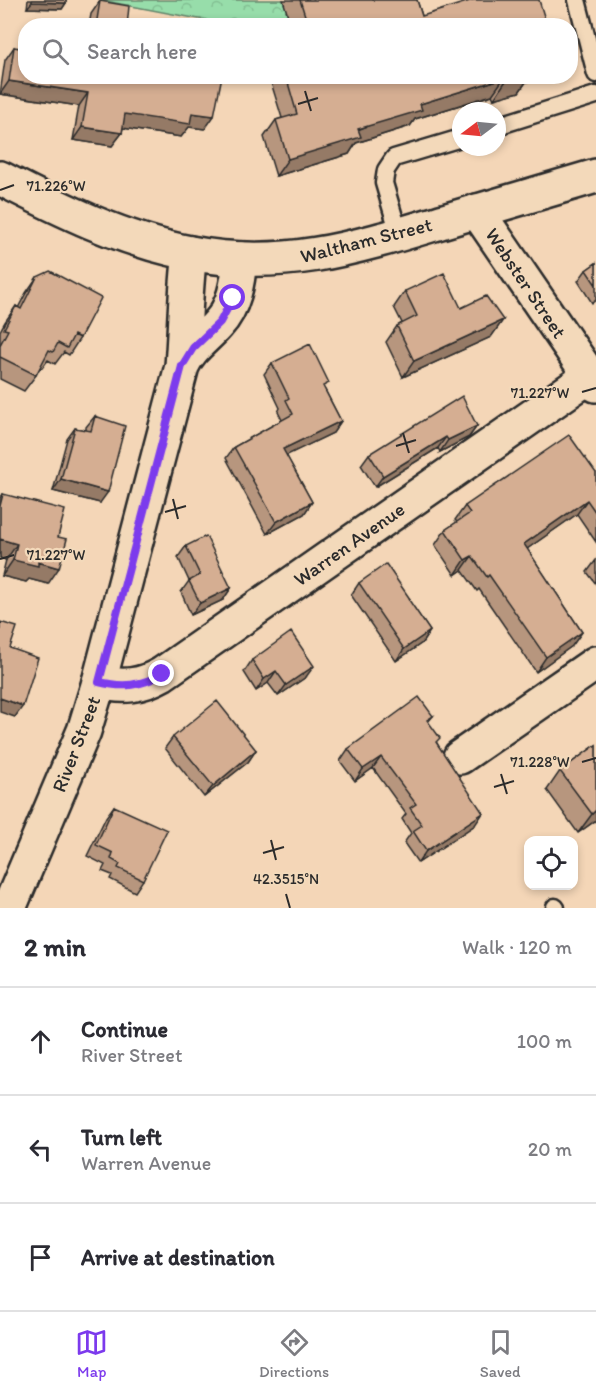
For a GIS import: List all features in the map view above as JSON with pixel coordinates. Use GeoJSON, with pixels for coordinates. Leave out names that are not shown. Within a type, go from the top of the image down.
{"type":"FeatureCollection","features":[{"type":"Feature","properties":{"kind":"street","name":"Waltham Street"},"geometry":{"type":"LineString","coordinates":[[0,178],[94,224],[144,241],[190,253],[240,259],[281,260],[321,255],[596,176]]}},
{"type":"Feature","properties":{"kind":"street","name":"Webster Street"},"geometry":{"type":"LineString","coordinates":[[477,211],[593,381]]}},
{"type":"Feature","properties":{"kind":"street","name":"River Street"},"geometry":{"type":"LineString","coordinates":[[9,908],[75,756],[99,682],[182,366],[190,253]]}},
{"type":"Feature","properties":{"kind":"street","name":"River Street"},"geometry":{"type":"LineString","coordinates":[[182,366],[187,356],[220,322],[228,309],[237,285],[240,259]]}},
{"type":"Feature","properties":{"kind":"street","name":"Warren Avenue"},"geometry":{"type":"LineString","coordinates":[[99,682],[124,686],[138,685],[162,674],[593,381]]}},
{"type":"Feature","properties":{"kind":"street"},"geometry":{"type":"LineString","coordinates":[[460,757],[596,663]]}},
{"type":"Feature","properties":{"kind":"lane"},"geometry":{"type":"LineString","coordinates":[[577,0],[596,74]]}},
{"type":"Feature","properties":{"kind":"lane"},"geometry":{"type":"LineString","coordinates":[[506,123],[596,95]]}},
{"type":"Feature","properties":{"kind":"lane"},"geometry":{"type":"LineString","coordinates":[[399,234],[384,183],[386,170],[394,158],[452,141]]}},
{"type":"Feature","properties":{"kind":"green space"},"geometry":{"type":"Polygon","coordinates":[[[100,0],[284,0],[289,18],[194,18],[100,0]]]}},
{"type":"Feature","properties":{"kind":"building"},"geometry":{"type":"Polygon","coordinates":[[[32,0],[66,0],[66,3],[32,2],[32,0]]]}},
{"type":"Feature","properties":{"kind":"building"},"geometry":{"type":"Polygon","coordinates":[[[300,0],[417,0],[422,16],[473,0],[539,0],[545,18],[306,18],[300,0]]]}},
{"type":"Feature","properties":{"kind":"building"},"geometry":{"type":"Polygon","coordinates":[[[100,1],[129,6],[128,18],[97,18],[100,1]]]}},
{"type":"Feature","properties":{"kind":"building"},"geometry":{"type":"Polygon","coordinates":[[[14,47],[18,48],[18,82],[9,81],[14,47]]]}},
{"type":"Feature","properties":{"kind":"building"},"geometry":{"type":"Polygon","coordinates":[[[29,84],[220,84],[214,116],[192,113],[190,124],[125,114],[122,133],[82,127],[88,93],[29,84]]]}},
{"type":"Feature","properties":{"kind":"building"},"geometry":{"type":"Polygon","coordinates":[[[288,84],[485,84],[420,104],[422,110],[358,129],[361,137],[288,159],[276,120],[297,114],[288,84]]]}},
{"type":"Feature","properties":{"kind":"building"},"geometry":{"type":"Polygon","coordinates":[[[596,263],[596,285],[586,270],[596,263]]]}},
{"type":"Feature","properties":{"kind":"building"},"geometry":{"type":"Polygon","coordinates":[[[50,271],[101,298],[80,338],[74,335],[67,348],[58,343],[53,352],[49,350],[36,375],[0,357],[0,345],[8,330],[4,329],[16,306],[21,309],[37,277],[50,271]]]}},
{"type":"Feature","properties":{"kind":"building"},"geometry":{"type":"Polygon","coordinates":[[[444,273],[461,308],[486,296],[503,320],[414,361],[397,326],[417,316],[405,291],[444,273]]]}},
{"type":"Feature","properties":{"kind":"building"},"geometry":{"type":"Polygon","coordinates":[[[310,344],[329,383],[323,386],[341,421],[283,449],[312,502],[276,522],[234,447],[293,414],[286,400],[289,398],[272,363],[310,344]]]}},
{"type":"Feature","properties":{"kind":"building"},"geometry":{"type":"Polygon","coordinates":[[[462,396],[477,426],[448,440],[446,437],[383,476],[369,454],[462,396]]]}},
{"type":"Feature","properties":{"kind":"building"},"geometry":{"type":"Polygon","coordinates":[[[95,416],[125,426],[108,492],[61,479],[75,428],[91,431],[95,416]]]}},
{"type":"Feature","properties":{"kind":"building"},"geometry":{"type":"Polygon","coordinates":[[[569,435],[596,473],[596,513],[587,500],[524,544],[582,632],[546,657],[489,575],[487,577],[472,556],[465,560],[445,530],[470,513],[465,506],[569,435]]]}},
{"type":"Feature","properties":{"kind":"building"},"geometry":{"type":"Polygon","coordinates":[[[3,494],[65,510],[58,537],[67,539],[59,568],[38,562],[38,566],[13,560],[17,544],[0,539],[0,506],[3,494]]]}},
{"type":"Feature","properties":{"kind":"building"},"geometry":{"type":"Polygon","coordinates":[[[206,536],[231,588],[200,603],[189,581],[200,575],[186,546],[206,536]]]}},
{"type":"Feature","properties":{"kind":"building"},"geometry":{"type":"Polygon","coordinates":[[[386,564],[430,631],[404,649],[359,583],[386,564]]]}},
{"type":"Feature","properties":{"kind":"building"},"geometry":{"type":"Polygon","coordinates":[[[0,622],[17,627],[10,648],[38,658],[23,706],[0,698],[0,622]]]}},
{"type":"Feature","properties":{"kind":"building"},"geometry":{"type":"Polygon","coordinates":[[[291,632],[314,666],[286,685],[276,671],[264,679],[252,660],[291,632]]]}},
{"type":"Feature","properties":{"kind":"building"},"geometry":{"type":"Polygon","coordinates":[[[419,697],[433,716],[427,720],[440,738],[436,742],[483,813],[426,851],[413,831],[422,825],[410,808],[416,804],[381,757],[363,769],[348,749],[419,697]]]}},
{"type":"Feature","properties":{"kind":"building"},"geometry":{"type":"Polygon","coordinates":[[[217,701],[256,750],[213,786],[173,737],[217,701]]]}},
{"type":"Feature","properties":{"kind":"building"},"geometry":{"type":"Polygon","coordinates":[[[596,745],[596,810],[592,814],[560,771],[596,745]]]}},
{"type":"Feature","properties":{"kind":"building"},"geometry":{"type":"Polygon","coordinates":[[[114,806],[167,830],[143,880],[118,868],[120,864],[111,859],[113,853],[96,845],[114,806]]]}},
{"type":"Feature","properties":{"kind":"route"},"geometry":{"type":"LineString","coordinates":[[162,674],[138,685],[124,686],[99,682],[182,366],[193,348],[220,322],[233,298]]}}]}
